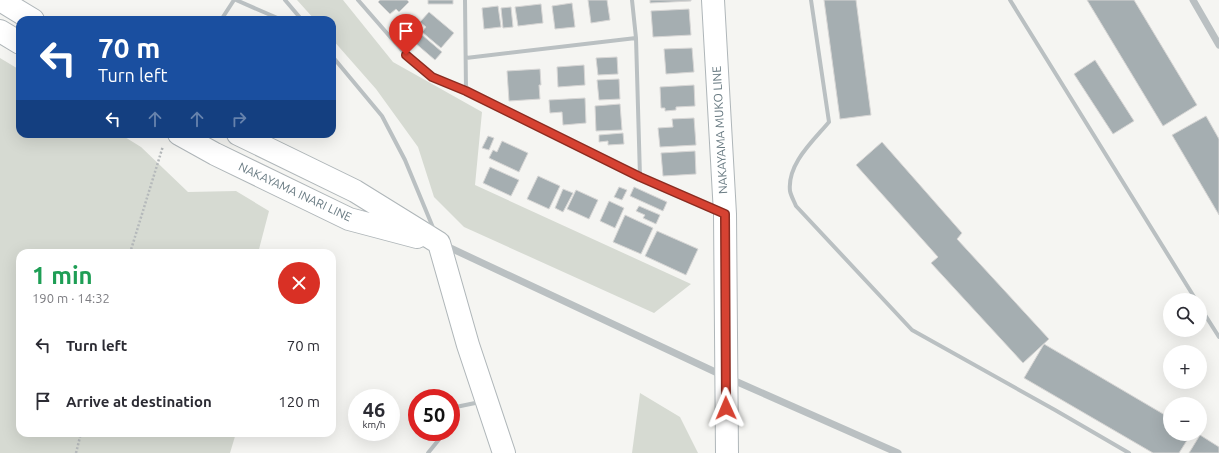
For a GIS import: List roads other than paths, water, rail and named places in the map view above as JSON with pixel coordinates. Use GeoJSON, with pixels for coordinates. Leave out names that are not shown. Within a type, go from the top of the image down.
{"type":"FeatureCollection","features":[{"type":"Feature","properties":{"kind":"main road"},"geometry":{"type":"LineString","coordinates":[[0,0],[26,16]]}},
{"type":"Feature","properties":{"kind":"main road","name":"NAKAYAMA MUKO LINE"},"geometry":{"type":"LineString","coordinates":[[713,0],[725,214],[727,453]]}},
{"type":"Feature","properties":{"kind":"main road"},"geometry":{"type":"LineString","coordinates":[[0,31],[16,41]]}},
{"type":"Feature","properties":{"kind":"main road"},"geometry":{"type":"LineString","coordinates":[[246,138],[356,191],[439,243],[468,345],[504,453]]}},
{"type":"Feature","properties":{"kind":"main road","name":"NAKAYAMA INARI LINE"},"geometry":{"type":"LineString","coordinates":[[171,139],[215,154],[349,219],[439,243]]}},
{"type":"Feature","properties":{"kind":"street"},"geometry":{"type":"LineString","coordinates":[[224,16],[235,0],[273,16]]}},
{"type":"Feature","properties":{"kind":"street"},"geometry":{"type":"LineString","coordinates":[[285,0],[299,16]]}},
{"type":"Feature","properties":{"kind":"street"},"geometry":{"type":"LineString","coordinates":[[358,0],[406,55],[432,77],[466,91],[640,177],[725,214]]}},
{"type":"Feature","properties":{"kind":"street"},"geometry":{"type":"LineString","coordinates":[[465,0],[466,91]]}},
{"type":"Feature","properties":{"kind":"street"},"geometry":{"type":"LineString","coordinates":[[632,0],[636,38],[640,177]]}},
{"type":"Feature","properties":{"kind":"street"},"geometry":{"type":"LineString","coordinates":[[811,0],[829,122],[805,150],[796,163],[790,178],[790,192],[796,206],[912,330],[1129,453]]}},
{"type":"Feature","properties":{"kind":"street"},"geometry":{"type":"LineString","coordinates":[[1010,0],[1192,293]]}},
{"type":"Feature","properties":{"kind":"street"},"geometry":{"type":"LineString","coordinates":[[1193,0],[1219,45]]}},
{"type":"Feature","properties":{"kind":"street"},"geometry":{"type":"LineString","coordinates":[[466,58],[636,38]]}},
{"type":"Feature","properties":{"kind":"street"},"geometry":{"type":"LineString","coordinates":[[336,61],[382,116],[405,160],[439,243],[726,378],[898,453]]}},
{"type":"Feature","properties":{"kind":"street"},"geometry":{"type":"LineString","coordinates":[[1207,318],[1219,337]]}},
{"type":"Feature","properties":{"kind":"street"},"geometry":{"type":"LineString","coordinates":[[460,406],[486,401]]}},
{"type":"Feature","properties":{"kind":"street"},"geometry":{"type":"LineString","coordinates":[[428,453],[438,441]]}}]}
